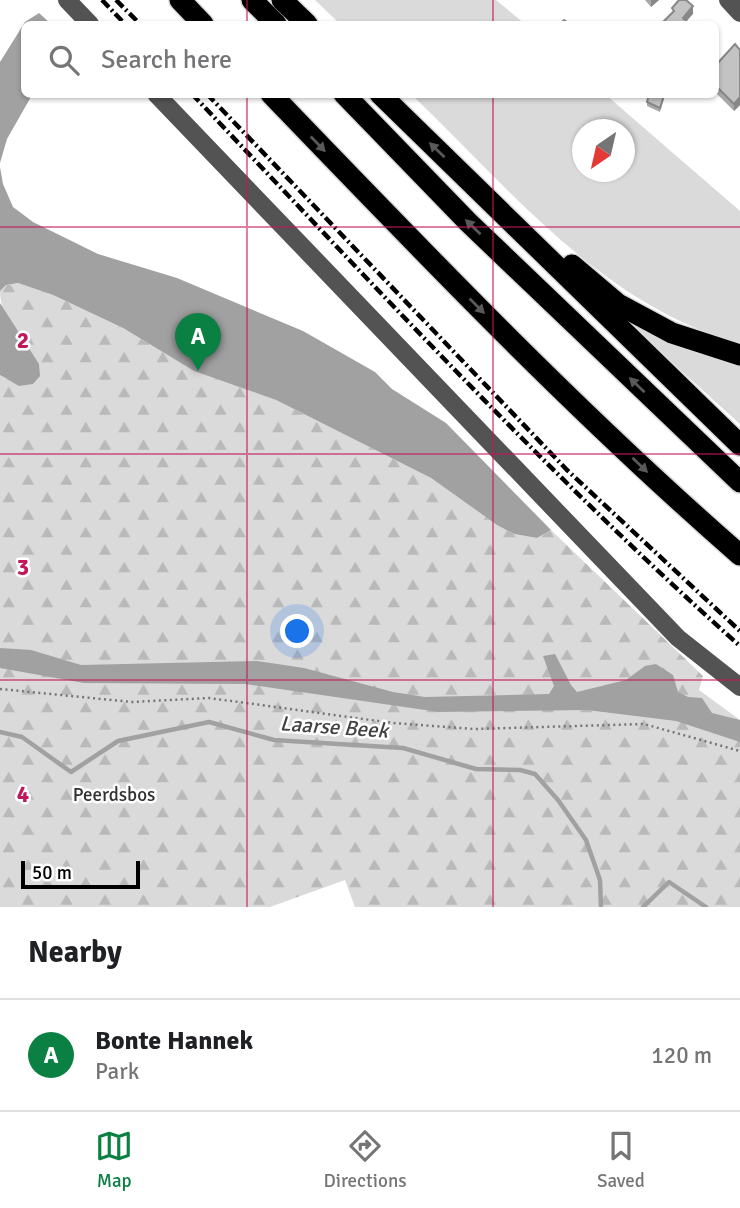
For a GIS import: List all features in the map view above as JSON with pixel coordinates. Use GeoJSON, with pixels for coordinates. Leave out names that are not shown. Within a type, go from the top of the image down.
{"type":"FeatureCollection","features":[{"type":"Feature","properties":{"kind":"highway"},"geometry":{"type":"LineString","coordinates":[[180,0],[200,21]]}},
{"type":"Feature","properties":{"kind":"highway"},"geometry":{"type":"LineString","coordinates":[[252,0],[273,21]]}},
{"type":"Feature","properties":{"kind":"highway"},"geometry":{"type":"LineString","coordinates":[[282,0],[304,21]]}},
{"type":"Feature","properties":{"kind":"highway"},"geometry":{"type":"LineString","coordinates":[[275,98],[555,384],[679,502],[740,555]]}},
{"type":"Feature","properties":{"kind":"highway"},"geometry":{"type":"LineString","coordinates":[[348,98],[468,222],[740,482]]}},
{"type":"Feature","properties":{"kind":"highway"},"geometry":{"type":"LineString","coordinates":[[384,98],[740,445]]}},
{"type":"Feature","properties":{"kind":"highway"},"geometry":{"type":"LineString","coordinates":[[503,215],[535,232],[618,304],[672,333],[740,355]]}},
{"type":"Feature","properties":{"kind":"street"},"geometry":{"type":"LineString","coordinates":[[67,0],[87,21]]}},
{"type":"Feature","properties":{"kind":"street"},"geometry":{"type":"LineString","coordinates":[[728,0],[740,13]]}},
{"type":"Feature","properties":{"kind":"street"},"geometry":{"type":"LineString","coordinates":[[160,98],[678,638],[740,687]]}},
{"type":"Feature","properties":{"kind":"path"},"geometry":{"type":"LineString","coordinates":[[0,689],[132,702],[209,698],[393,723],[474,729],[645,724],[740,751]]}},
{"type":"Feature","properties":{"kind":"green space"},"geometry":{"type":"Polygon","coordinates":[[[315,0],[496,0],[521,21],[337,21],[315,0]]]}},
{"type":"Feature","properties":{"kind":"green space"},"geometry":{"type":"Polygon","coordinates":[[[415,98],[609,98],[634,119],[572,119],[572,182],[635,182],[635,120],[740,211],[740,343],[691,326],[645,302],[562,241],[415,98]]]}},
{"type":"Feature","properties":{"kind":"green space","name":"Peerdsbos"},"geometry":{"type":"Polygon","coordinates":[[[18,283],[53,295],[123,328],[194,371],[276,400],[431,478],[514,534],[537,538],[551,530],[703,676],[699,690],[740,720],[740,907],[355,907],[345,880],[270,907],[0,907],[0,375],[6,379],[27,343],[5,313],[0,291],[6,285],[18,283]]]}},
{"type":"Feature","properties":{"kind":"green space"},"geometry":{"type":"Polygon","coordinates":[[[638,325],[697,352],[740,365],[740,424],[635,329],[638,325]]]}},
{"type":"Feature","properties":{"kind":"shaded area"},"geometry":{"type":"Polygon","coordinates":[[[39,13],[48,21],[27,21],[39,13]]]}},
{"type":"Feature","properties":{"kind":"shaded area"},"geometry":{"type":"Polygon","coordinates":[[[21,28],[21,98],[30,98],[7,139],[0,163],[0,62],[21,28]]]}},
{"type":"Feature","properties":{"kind":"shaded area"},"geometry":{"type":"Polygon","coordinates":[[[0,167],[3,184],[13,207],[33,222],[98,254],[177,278],[303,331],[375,372],[392,389],[446,423],[551,530],[537,538],[514,534],[431,478],[276,400],[194,371],[123,328],[53,295],[18,283],[6,285],[0,291],[0,167]]]}},
{"type":"Feature","properties":{"kind":"shaded area"},"geometry":{"type":"Polygon","coordinates":[[[0,303],[39,364],[40,376],[33,384],[19,386],[0,375],[0,303]]]}},
{"type":"Feature","properties":{"kind":"shaded area"},"geometry":{"type":"Polygon","coordinates":[[[0,648],[31,650],[81,665],[257,661],[304,668],[393,692],[425,697],[549,694],[554,686],[543,656],[555,654],[577,692],[626,680],[645,666],[656,664],[673,675],[678,692],[688,697],[702,698],[712,713],[740,720],[740,742],[676,721],[587,710],[439,712],[245,684],[84,683],[0,668],[0,648]]]}},
{"type":"Feature","properties":{"kind":"building"},"geometry":{"type":"Polygon","coordinates":[[[679,0],[686,0],[693,6],[683,18],[686,21],[664,21],[674,11],[672,8],[679,0]]]}},
{"type":"Feature","properties":{"kind":"building"},"geometry":{"type":"Polygon","coordinates":[[[735,44],[740,50],[740,97],[734,104],[719,89],[719,62],[735,44]]]}},
{"type":"Feature","properties":{"kind":"building"},"geometry":{"type":"Polygon","coordinates":[[[648,98],[663,98],[660,108],[647,102],[648,98]]]}},
{"type":"Feature","properties":{"kind":"waterway","name":"Laarse Beek"},"geometry":{"type":"LineString","coordinates":[[0,732],[22,737],[71,772],[118,741],[209,722],[274,740],[403,748],[476,769],[520,770],[535,774],[558,800],[586,840],[600,880],[601,907]]}},
{"type":"Feature","properties":{"kind":"waterway","name":"Laarse Beek"},"geometry":{"type":"LineString","coordinates":[[643,907],[669,882],[706,907]]}},
{"type":"Feature","properties":{"kind":"railway"},"geometry":{"type":"LineString","coordinates":[[102,0],[122,21]]}},
{"type":"Feature","properties":{"kind":"railway"},"geometry":{"type":"LineString","coordinates":[[116,0],[137,21]]}},
{"type":"Feature","properties":{"kind":"railway"},"geometry":{"type":"LineString","coordinates":[[196,98],[529,445],[740,646]]}},
{"type":"Feature","properties":{"kind":"railway"},"geometry":{"type":"LineString","coordinates":[[211,98],[567,470],[740,631]]}},
{"type":"Feature","properties":{"kind":"place","name":"Bonte Hannek"},"geometry":{"type":"Point","coordinates":[198,371]}}]}
